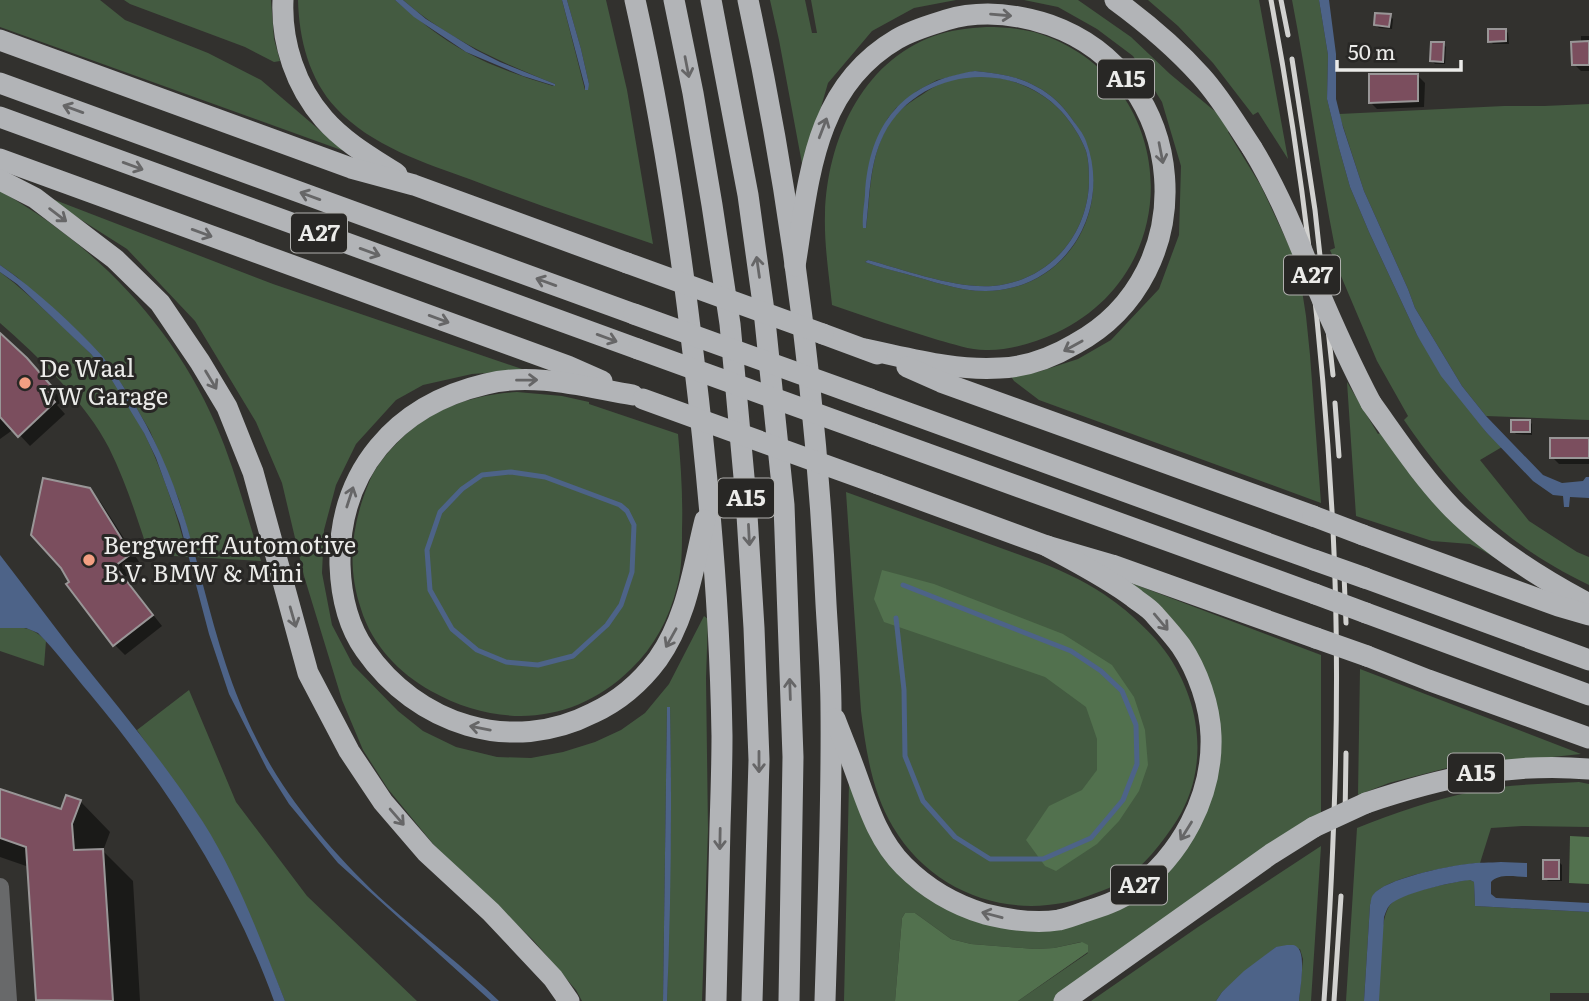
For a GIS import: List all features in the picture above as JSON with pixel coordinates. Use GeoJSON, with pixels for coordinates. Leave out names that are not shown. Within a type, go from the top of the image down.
{"type":"FeatureCollection","features":[{"type":"Feature","properties":{"kind":"highway"},"geometry":{"type":"LineString","coordinates":[[283,0],[284,31],[289,54],[298,79],[310,100],[325,120],[358,149],[414,185]]}},
{"type":"Feature","properties":{"kind":"highway"},"geometry":{"type":"LineString","coordinates":[[625,0],[646,47]]}},
{"type":"Feature","properties":{"kind":"highway","name":"A15"},"geometry":{"type":"LineString","coordinates":[[635,0],[669,173],[705,449],[716,588],[722,736],[716,1001]]}},
{"type":"Feature","properties":{"kind":"highway","name":"A15"},"geometry":{"type":"LineString","coordinates":[[674,0],[708,180],[730,324],[747,499],[759,760],[752,1001]]}},
{"type":"Feature","properties":{"kind":"highway","name":"A15"},"geometry":{"type":"LineString","coordinates":[[711,0],[750,208],[764,311],[784,505],[793,757],[789,1001]]}},
{"type":"Feature","properties":{"kind":"highway","name":"A15"},"geometry":{"type":"LineString","coordinates":[[748,0],[780,167],[816,440],[831,709],[825,1001]]}},
{"type":"Feature","properties":{"kind":"highway","name":"A27"},"geometry":{"type":"LineString","coordinates":[[1115,0],[1139,18],[1201,76],[1252,148],[1284,207],[1333,326],[1371,403],[1419,470],[1454,510],[1501,549],[1536,574],[1589,604]]}},
{"type":"Feature","properties":{"kind":"highway","name":"A15"},"geometry":{"type":"LineString","coordinates":[[795,266],[816,148],[828,113],[867,60],[898,38],[929,25],[974,14],[1016,17],[1038,21],[1076,36],[1110,60],[1125,76],[1151,119],[1161,147],[1165,203],[1160,232],[1142,280],[1116,314],[1102,328],[1061,353],[1017,366],[948,366],[865,349]]}},
{"type":"Feature","properties":{"kind":"highway"},"geometry":{"type":"LineString","coordinates":[[0,40],[351,168],[414,185],[865,349],[953,386],[1589,615]]}},
{"type":"Feature","properties":{"kind":"highway","name":"A27"},"geometry":{"type":"LineString","coordinates":[[0,83],[1589,660]]}},
{"type":"Feature","properties":{"kind":"highway","name":"A27"},"geometry":{"type":"LineString","coordinates":[[0,117],[1589,695]]}},
{"type":"Feature","properties":{"kind":"highway","name":"A27"},"geometry":{"type":"LineString","coordinates":[[0,159],[568,366],[638,397],[1047,546],[1112,565],[1367,656],[1589,738]]}},
{"type":"Feature","properties":{"kind":"highway"},"geometry":{"type":"LineString","coordinates":[[0,180],[35,198],[115,259],[160,303],[228,407],[253,472],[308,673],[349,751],[383,802],[426,852],[500,922],[553,978],[569,1001]]}},
{"type":"Feature","properties":{"kind":"highway","name":"A15"},"geometry":{"type":"LineString","coordinates":[[638,397],[540,380],[489,383],[439,399],[398,426],[374,450],[361,470],[351,492],[342,525],[342,590],[352,624],[365,649],[385,674],[408,696],[441,716],[468,726],[492,731],[530,732],[581,720],[627,692],[644,676],[669,642],[687,600],[709,501]]}},
{"type":"Feature","properties":{"kind":"highway","name":"A27"},"geometry":{"type":"LineString","coordinates":[[831,709],[872,819],[885,842],[903,865],[926,885],[951,901],[1007,919],[1034,922],[1060,920],[1100,907],[1131,891],[1157,869],[1194,818],[1206,785],[1210,759],[1211,733],[1206,706],[1199,681],[1181,647],[1152,611],[1114,583],[1047,546]]}},
{"type":"Feature","properties":{"kind":"highway","name":"A15"},"geometry":{"type":"LineString","coordinates":[[1064,1001],[1271,854],[1314,827],[1366,803],[1417,786],[1496,770],[1564,767],[1589,769]]}},
{"type":"Feature","properties":{"kind":"street"},"geometry":{"type":"LineString","coordinates":[[0,887],[8,1001]]}},
{"type":"Feature","properties":{"kind":"green space"},"geometry":{"type":"Polygon","coordinates":[[[0,0],[100,0],[125,20],[208,53],[261,80],[344,151],[0,27],[0,0]]]}},
{"type":"Feature","properties":{"kind":"green space"},"geometry":{"type":"Polygon","coordinates":[[[124,0],[271,0],[274,39],[280,61],[274,62],[245,47],[124,0]]]}},
{"type":"Feature","properties":{"kind":"green space"},"geometry":{"type":"Polygon","coordinates":[[[298,0],[395,0],[429,28],[466,52],[498,67],[553,86],[555,84],[456,38],[403,0],[562,0],[585,90],[589,84],[567,0],[606,0],[627,90],[653,244],[436,167],[365,133],[336,108],[312,71],[303,44],[298,0]]]}},
{"type":"Feature","properties":{"kind":"green space"},"geometry":{"type":"Polygon","coordinates":[[[770,0],[805,0],[812,33],[817,33],[811,0],[956,0],[914,8],[872,31],[828,83],[803,169],[770,0]]]}},
{"type":"Feature","properties":{"kind":"green space"},"geometry":{"type":"Polygon","coordinates":[[[1024,0],[1078,0],[1131,37],[1170,74],[1234,127],[1228,132],[1261,186],[1298,265],[1310,355],[1321,503],[1039,400],[1010,375],[1038,372],[1078,359],[1111,340],[1159,289],[1179,235],[1181,166],[1162,102],[1133,56],[1097,29],[1058,7],[1024,0]]]}},
{"type":"Feature","properties":{"kind":"green space"},"geometry":{"type":"Polygon","coordinates":[[[1148,0],[1259,0],[1288,159],[1258,112],[1253,115],[1213,63],[1178,26],[1148,0]]]}},
{"type":"Feature","properties":{"kind":"green space"},"geometry":{"type":"Polygon","coordinates":[[[1292,0],[1319,0],[1328,55],[1327,99],[1350,187],[1417,335],[1486,432],[1502,447],[1480,460],[1529,521],[1589,557],[1589,585],[1532,553],[1484,516],[1443,472],[1404,420],[1408,416],[1377,361],[1330,250],[1335,248],[1292,0]]]}},
{"type":"Feature","properties":{"kind":"green space"},"geometry":{"type":"Polygon","coordinates":[[[980,27],[1034,32],[1082,55],[1117,88],[1140,129],[1150,175],[1147,221],[1131,265],[1100,303],[1056,333],[1024,345],[998,350],[957,345],[832,305],[825,237],[827,187],[833,159],[841,133],[868,85],[886,65],[908,48],[940,34],[980,27]],[[975,71],[937,80],[917,91],[888,118],[876,142],[863,225],[866,228],[875,158],[884,132],[895,116],[912,101],[940,84],[967,76],[981,76],[1011,81],[1038,93],[1061,111],[1079,135],[1087,155],[1089,183],[1087,203],[1072,238],[1061,253],[1031,275],[993,286],[947,282],[868,260],[865,262],[953,287],[976,291],[1000,290],[1029,282],[1053,268],[1071,248],[1085,225],[1092,199],[1093,172],[1086,145],[1072,119],[1047,93],[1022,80],[975,71]]]}},
{"type":"Feature","properties":{"kind":"green space"},"geometry":{"type":"Polygon","coordinates":[[[1589,104],[1589,420],[1486,416],[1462,386],[1415,308],[1364,191],[1339,114],[1589,104]]]}},
{"type":"Feature","properties":{"kind":"green space"},"geometry":{"type":"Polygon","coordinates":[[[0,191],[35,212],[98,262],[154,321],[198,388],[216,425],[261,561],[195,557],[179,500],[150,431],[127,392],[104,359],[17,277],[0,265],[0,191]]]}},
{"type":"Feature","properties":{"kind":"green space"},"geometry":{"type":"Polygon","coordinates":[[[42,195],[273,284],[525,370],[472,374],[423,385],[396,400],[356,444],[336,485],[324,530],[322,573],[332,625],[353,665],[398,711],[423,731],[456,747],[497,757],[531,758],[595,742],[621,730],[645,713],[669,684],[704,616],[708,619],[708,830],[702,1001],[667,1001],[670,707],[667,708],[663,1001],[582,1001],[576,990],[533,940],[434,845],[388,789],[363,750],[342,700],[304,576],[282,483],[256,422],[195,321],[127,249],[42,195]]]}},
{"type":"Feature","properties":{"kind":"green space"},"geometry":{"type":"Polygon","coordinates":[[[0,272],[82,345],[103,367],[123,395],[157,462],[188,557],[149,554],[121,474],[100,431],[60,381],[0,323],[0,272]]]}},
{"type":"Feature","properties":{"kind":"green space"},"geometry":{"type":"Polygon","coordinates":[[[1347,382],[1378,434],[1384,431],[1510,567],[1470,544],[1432,541],[1356,516],[1347,382]]]}},
{"type":"Feature","properties":{"kind":"green space"},"geometry":{"type":"Polygon","coordinates":[[[517,392],[562,396],[589,402],[678,434],[682,552],[674,599],[665,621],[647,651],[631,669],[609,688],[561,711],[509,716],[457,703],[431,691],[408,676],[388,657],[366,622],[356,593],[353,544],[359,512],[375,470],[410,430],[438,412],[468,400],[517,392]]]}},
{"type":"Feature","properties":{"kind":"green space"},"geometry":{"type":"Polygon","coordinates":[[[846,492],[1042,563],[1078,579],[1125,610],[1165,651],[1187,691],[1193,712],[1197,734],[1194,778],[1177,820],[1152,854],[1129,876],[1108,888],[1067,902],[1039,906],[1010,904],[982,898],[956,887],[932,872],[911,851],[893,827],[875,785],[861,711],[846,492]]]}},
{"type":"Feature","properties":{"kind":"green space"},"geometry":{"type":"Polygon","coordinates":[[[882,570],[934,584],[1063,634],[1112,665],[1134,697],[1145,730],[1148,765],[1139,791],[1119,821],[1097,844],[1056,871],[1045,866],[1026,840],[1049,806],[1082,790],[1097,770],[1097,739],[1086,707],[1045,677],[884,622],[874,599],[882,570]]]}},
{"type":"Feature","properties":{"kind":"green space"},"geometry":{"type":"Polygon","coordinates":[[[1126,581],[1321,655],[1321,816],[1055,1001],[1018,1001],[1088,953],[1081,942],[1035,949],[971,944],[951,939],[915,913],[905,913],[902,918],[895,1001],[844,1001],[849,783],[925,893],[1069,924],[1180,855],[1215,710],[1126,581]]]}},
{"type":"Feature","properties":{"kind":"green space"},"geometry":{"type":"Polygon","coordinates":[[[16,627],[32,631],[46,641],[44,666],[0,651],[0,628],[16,627]]]}},
{"type":"Feature","properties":{"kind":"green space"},"geometry":{"type":"Polygon","coordinates":[[[1360,669],[1581,754],[1447,768],[1389,783],[1358,795],[1360,669]]]}},
{"type":"Feature","properties":{"kind":"green space"},"geometry":{"type":"Polygon","coordinates":[[[189,690],[236,802],[307,896],[417,1001],[285,1001],[223,859],[203,823],[137,730],[189,690]]]}},
{"type":"Feature","properties":{"kind":"green space"},"geometry":{"type":"Polygon","coordinates":[[[1579,782],[1589,784],[1589,827],[1491,828],[1480,863],[1407,877],[1381,888],[1370,905],[1364,1001],[1346,1001],[1357,828],[1413,807],[1484,789],[1579,782]]]}},
{"type":"Feature","properties":{"kind":"green space"},"geometry":{"type":"Polygon","coordinates":[[[1570,836],[1589,837],[1589,884],[1569,883],[1570,836]]]}},
{"type":"Feature","properties":{"kind":"green space"},"geometry":{"type":"Polygon","coordinates":[[[1321,846],[1311,1001],[1299,1001],[1303,959],[1300,949],[1276,947],[1222,992],[1216,1001],[1091,1001],[1198,927],[1321,846]]]}},
{"type":"Feature","properties":{"kind":"green space"},"geometry":{"type":"Polygon","coordinates":[[[1467,880],[1474,882],[1475,906],[1589,912],[1589,993],[1550,993],[1550,1001],[1379,1001],[1382,932],[1385,918],[1394,901],[1429,888],[1467,880]]]}},
{"type":"Feature","properties":{"kind":"green space"},"geometry":{"type":"Polygon","coordinates":[[[905,913],[915,913],[951,939],[971,944],[1035,949],[1082,942],[1088,945],[1088,952],[1018,1001],[895,1001],[902,918],[905,913]]]}},
{"type":"Feature","properties":{"kind":"water"},"geometry":{"type":"Polygon","coordinates":[[[395,0],[403,0],[426,19],[476,50],[555,86],[466,52],[414,17],[395,0]]]}},
{"type":"Feature","properties":{"kind":"water"},"geometry":{"type":"Polygon","coordinates":[[[562,0],[567,0],[581,49],[588,90],[585,90],[562,0]]]}},
{"type":"Feature","properties":{"kind":"water"},"geometry":{"type":"Polygon","coordinates":[[[1319,0],[1329,0],[1336,54],[1336,99],[1343,127],[1364,191],[1415,308],[1462,386],[1486,416],[1543,475],[1562,483],[1583,481],[1589,477],[1589,498],[1570,497],[1569,507],[1564,507],[1563,496],[1553,495],[1533,481],[1486,432],[1441,376],[1417,335],[1350,187],[1327,99],[1328,55],[1319,0]]]}},
{"type":"Feature","properties":{"kind":"water"},"geometry":{"type":"Polygon","coordinates":[[[975,71],[1022,80],[1052,97],[1083,135],[1092,166],[1093,191],[1088,215],[1079,237],[1065,256],[1046,272],[1025,284],[1000,290],[976,291],[953,287],[865,262],[868,260],[963,285],[993,286],[1031,275],[1061,253],[1072,238],[1087,203],[1089,183],[1088,159],[1081,140],[1061,111],[1040,94],[1017,83],[992,77],[966,78],[941,84],[919,95],[899,112],[884,134],[875,157],[866,228],[863,228],[868,169],[874,147],[894,110],[928,85],[975,71]]]}},
{"type":"Feature","properties":{"kind":"water"},"geometry":{"type":"Polygon","coordinates":[[[0,265],[54,308],[103,357],[146,425],[179,501],[235,691],[258,742],[283,784],[309,821],[355,873],[499,1001],[491,1001],[338,863],[289,804],[267,769],[229,694],[209,634],[180,524],[144,433],[110,377],[91,354],[17,284],[0,272],[0,265]]]}},
{"type":"Feature","properties":{"kind":"water"},"geometry":{"type":"Polygon","coordinates":[[[0,555],[157,757],[203,822],[238,887],[285,1001],[274,1001],[239,918],[218,878],[171,802],[118,729],[38,633],[26,628],[0,628],[0,555]]]}},
{"type":"Feature","properties":{"kind":"water"},"geometry":{"type":"Polygon","coordinates":[[[667,707],[670,707],[671,854],[667,1001],[663,1001],[667,707]]]}},
{"type":"Feature","properties":{"kind":"water"},"geometry":{"type":"Polygon","coordinates":[[[1527,863],[1527,877],[1507,876],[1494,879],[1491,882],[1491,894],[1496,898],[1589,903],[1589,912],[1475,906],[1474,882],[1470,880],[1408,895],[1392,903],[1386,911],[1379,1001],[1364,1001],[1370,905],[1373,895],[1379,889],[1417,874],[1458,865],[1527,863]]]}},
{"type":"Feature","properties":{"kind":"water"},"geometry":{"type":"Polygon","coordinates":[[[1276,947],[1297,947],[1302,958],[1299,1001],[1216,1001],[1244,971],[1276,947]]]}},
{"type":"Feature","properties":{"kind":"building"},"geometry":{"type":"Polygon","coordinates":[[[1375,13],[1391,14],[1389,27],[1374,25],[1375,13]]]}},
{"type":"Feature","properties":{"kind":"building"},"geometry":{"type":"Polygon","coordinates":[[[1488,29],[1506,29],[1506,41],[1488,42],[1488,29]]]}},
{"type":"Feature","properties":{"kind":"building"},"geometry":{"type":"Polygon","coordinates":[[[1589,41],[1589,65],[1572,65],[1571,42],[1589,41]]]}},
{"type":"Feature","properties":{"kind":"building"},"geometry":{"type":"Polygon","coordinates":[[[1431,42],[1444,42],[1443,62],[1430,61],[1431,42]]]}},
{"type":"Feature","properties":{"kind":"building"},"geometry":{"type":"Polygon","coordinates":[[[1369,74],[1418,74],[1418,101],[1369,103],[1369,74]]]}},
{"type":"Feature","properties":{"kind":"building","name":"De Waal VW Garage"},"geometry":{"type":"Polygon","coordinates":[[[0,333],[54,389],[48,394],[55,402],[18,437],[0,417],[0,333]]]}},
{"type":"Feature","properties":{"kind":"building"},"geometry":{"type":"Polygon","coordinates":[[[1511,420],[1530,420],[1530,432],[1511,432],[1511,420]]]}},
{"type":"Feature","properties":{"kind":"building"},"geometry":{"type":"Polygon","coordinates":[[[1550,438],[1589,438],[1589,458],[1550,458],[1550,438]]]}},
{"type":"Feature","properties":{"kind":"building","name":"Bergwerff Automotive B.V. BMW & Mini"},"geometry":{"type":"Polygon","coordinates":[[[43,478],[90,488],[131,554],[115,566],[153,615],[113,646],[66,584],[69,582],[61,568],[31,535],[43,478]]]}},
{"type":"Feature","properties":{"kind":"building"},"geometry":{"type":"Polygon","coordinates":[[[0,789],[61,809],[66,795],[81,800],[72,824],[74,850],[103,849],[113,1001],[36,1000],[26,847],[0,838],[0,789]]]}},
{"type":"Feature","properties":{"kind":"building"},"geometry":{"type":"Polygon","coordinates":[[[1543,860],[1559,860],[1559,879],[1543,879],[1543,860]]]}},
{"type":"Feature","properties":{"kind":"waterway"},"geometry":{"type":"LineString","coordinates":[[511,472],[545,477],[620,505],[627,511],[634,525],[632,572],[621,605],[607,625],[573,656],[538,665],[506,662],[477,650],[452,629],[430,590],[427,550],[440,512],[462,489],[482,475],[511,472]]}},
{"type":"Feature","properties":{"kind":"waterway"},"geometry":{"type":"LineString","coordinates":[[896,618],[904,690],[905,756],[923,801],[955,837],[990,859],[1043,859],[1091,838],[1123,800],[1137,764],[1136,725],[1122,691],[1101,671],[1071,651],[903,585]]}},
{"type":"Feature","properties":{"kind":"railway"},"geometry":{"type":"LineString","coordinates":[[1271,0],[1311,264],[1333,530],[1337,648],[1336,766],[1324,1001]]}},
{"type":"Feature","properties":{"kind":"railway"},"geometry":{"type":"LineString","coordinates":[[1281,0],[1288,35]]}},
{"type":"Feature","properties":{"kind":"railway"},"geometry":{"type":"LineString","coordinates":[[1292,59],[1315,210],[1333,375]]}},
{"type":"Feature","properties":{"kind":"railway"},"geometry":{"type":"LineString","coordinates":[[1335,403],[1339,456]]}},
{"type":"Feature","properties":{"kind":"railway"},"geometry":{"type":"LineString","coordinates":[[1344,574],[1346,623]]}},
{"type":"Feature","properties":{"kind":"railway"},"geometry":{"type":"LineString","coordinates":[[1345,819],[1346,753]]}},
{"type":"Feature","properties":{"kind":"railway"},"geometry":{"type":"LineString","coordinates":[[1334,1001],[1341,896]]}},
{"type":"Feature","properties":{"kind":"place","name":"De Waal VW Garage"},"geometry":{"type":"Point","coordinates":[25,383]}},
{"type":"Feature","properties":{"kind":"place","name":"Bergwerff Automotive B.V. BMW & Mini"},"geometry":{"type":"Point","coordinates":[89,560]}}]}
